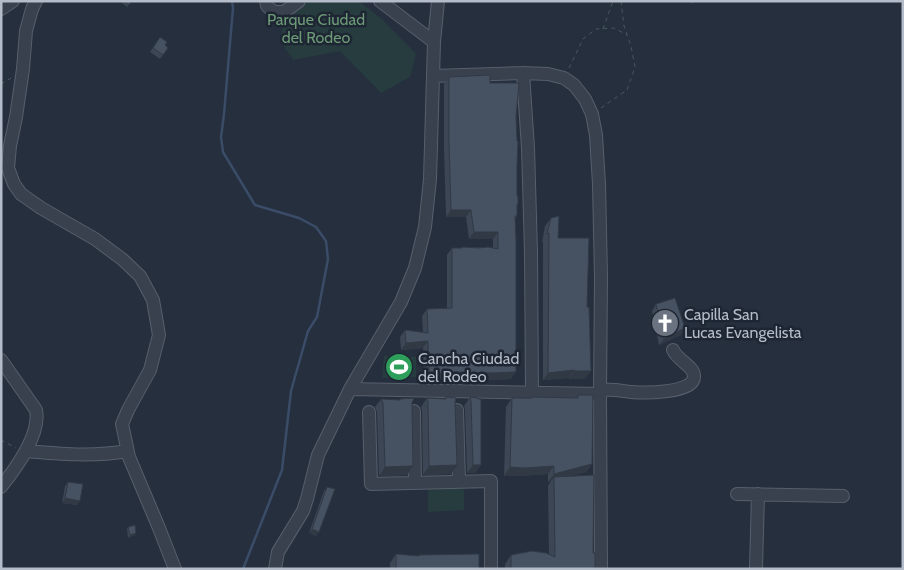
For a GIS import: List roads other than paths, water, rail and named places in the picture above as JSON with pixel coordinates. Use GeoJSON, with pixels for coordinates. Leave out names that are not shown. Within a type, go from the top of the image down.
{"type":"FeatureCollection","features":[{"type":"Feature","properties":{"kind":"street"},"geometry":{"type":"LineString","coordinates":[[1,9],[13,1]]}},
{"type":"Feature","properties":{"kind":"street"},"geometry":{"type":"LineString","coordinates":[[36,1],[26,31],[24,69],[10,146],[8,168],[14,184],[21,194],[41,208],[95,239],[122,259],[140,276],[153,300],[159,335],[150,370],[122,424],[129,457],[160,528],[175,569]]}},
{"type":"Feature","properties":{"kind":"street"},"geometry":{"type":"LineString","coordinates":[[266,1],[267,6],[274,12],[284,12],[299,1]]}},
{"type":"Feature","properties":{"kind":"street"},"geometry":{"type":"LineString","coordinates":[[380,1],[434,42]]}},
{"type":"Feature","properties":{"kind":"street"},"geometry":{"type":"LineString","coordinates":[[275,569],[278,552],[307,499],[318,455],[350,389],[401,302],[417,260],[425,227],[430,179],[434,42],[438,1]]}},
{"type":"Feature","properties":{"kind":"street"},"geometry":{"type":"LineString","coordinates":[[523,73],[528,148],[531,252],[532,392]]}},
{"type":"Feature","properties":{"kind":"street"},"geometry":{"type":"LineString","coordinates":[[433,76],[548,74],[564,78],[574,85],[585,99],[592,114],[596,135],[599,184],[601,569]]}},
{"type":"Feature","properties":{"kind":"street"},"geometry":{"type":"LineString","coordinates":[[350,389],[600,394],[604,390],[644,392],[676,390],[687,386],[694,379],[690,368],[674,355],[673,350]]}},
{"type":"Feature","properties":{"kind":"street"},"geometry":{"type":"LineString","coordinates":[[1,360],[36,410],[37,417],[26,452],[1,487]]}},
{"type":"Feature","properties":{"kind":"street"},"geometry":{"type":"LineString","coordinates":[[457,410],[459,482]]}},
{"type":"Feature","properties":{"kind":"street"},"geometry":{"type":"LineString","coordinates":[[414,411],[416,483]]}},
{"type":"Feature","properties":{"kind":"street"},"geometry":{"type":"LineString","coordinates":[[370,412],[371,484],[491,481],[491,569]]}},
{"type":"Feature","properties":{"kind":"street"},"geometry":{"type":"LineString","coordinates":[[26,452],[102,454],[127,451]]}},
{"type":"Feature","properties":{"kind":"street"},"geometry":{"type":"LineString","coordinates":[[736,494],[843,496]]}},
{"type":"Feature","properties":{"kind":"street"},"geometry":{"type":"LineString","coordinates":[[756,569],[758,494]]}},
{"type":"Feature","properties":{"kind":"waterway"},"geometry":{"type":"LineString","coordinates":[[232,1],[233,8],[221,137],[223,152],[255,205],[299,218],[316,227],[326,241],[328,259],[317,317],[308,331],[291,391],[282,470],[243,569]]}},
{"type":"Feature","properties":{"kind":"place","name":"Capilla San Lucas Evangelista"},"geometry":{"type":"Point","coordinates":[665,323]}},
{"type":"Feature","properties":{"kind":"place","name":"Cancha Ciudad del Rodeo"},"geometry":{"type":"Point","coordinates":[399,367]}},
{"type":"Feature","properties":{"kind":"park label","name":"Parque Ciudad del Rodeo"},"geometry":{"type":"Point","coordinates":[316,28]}}]}
